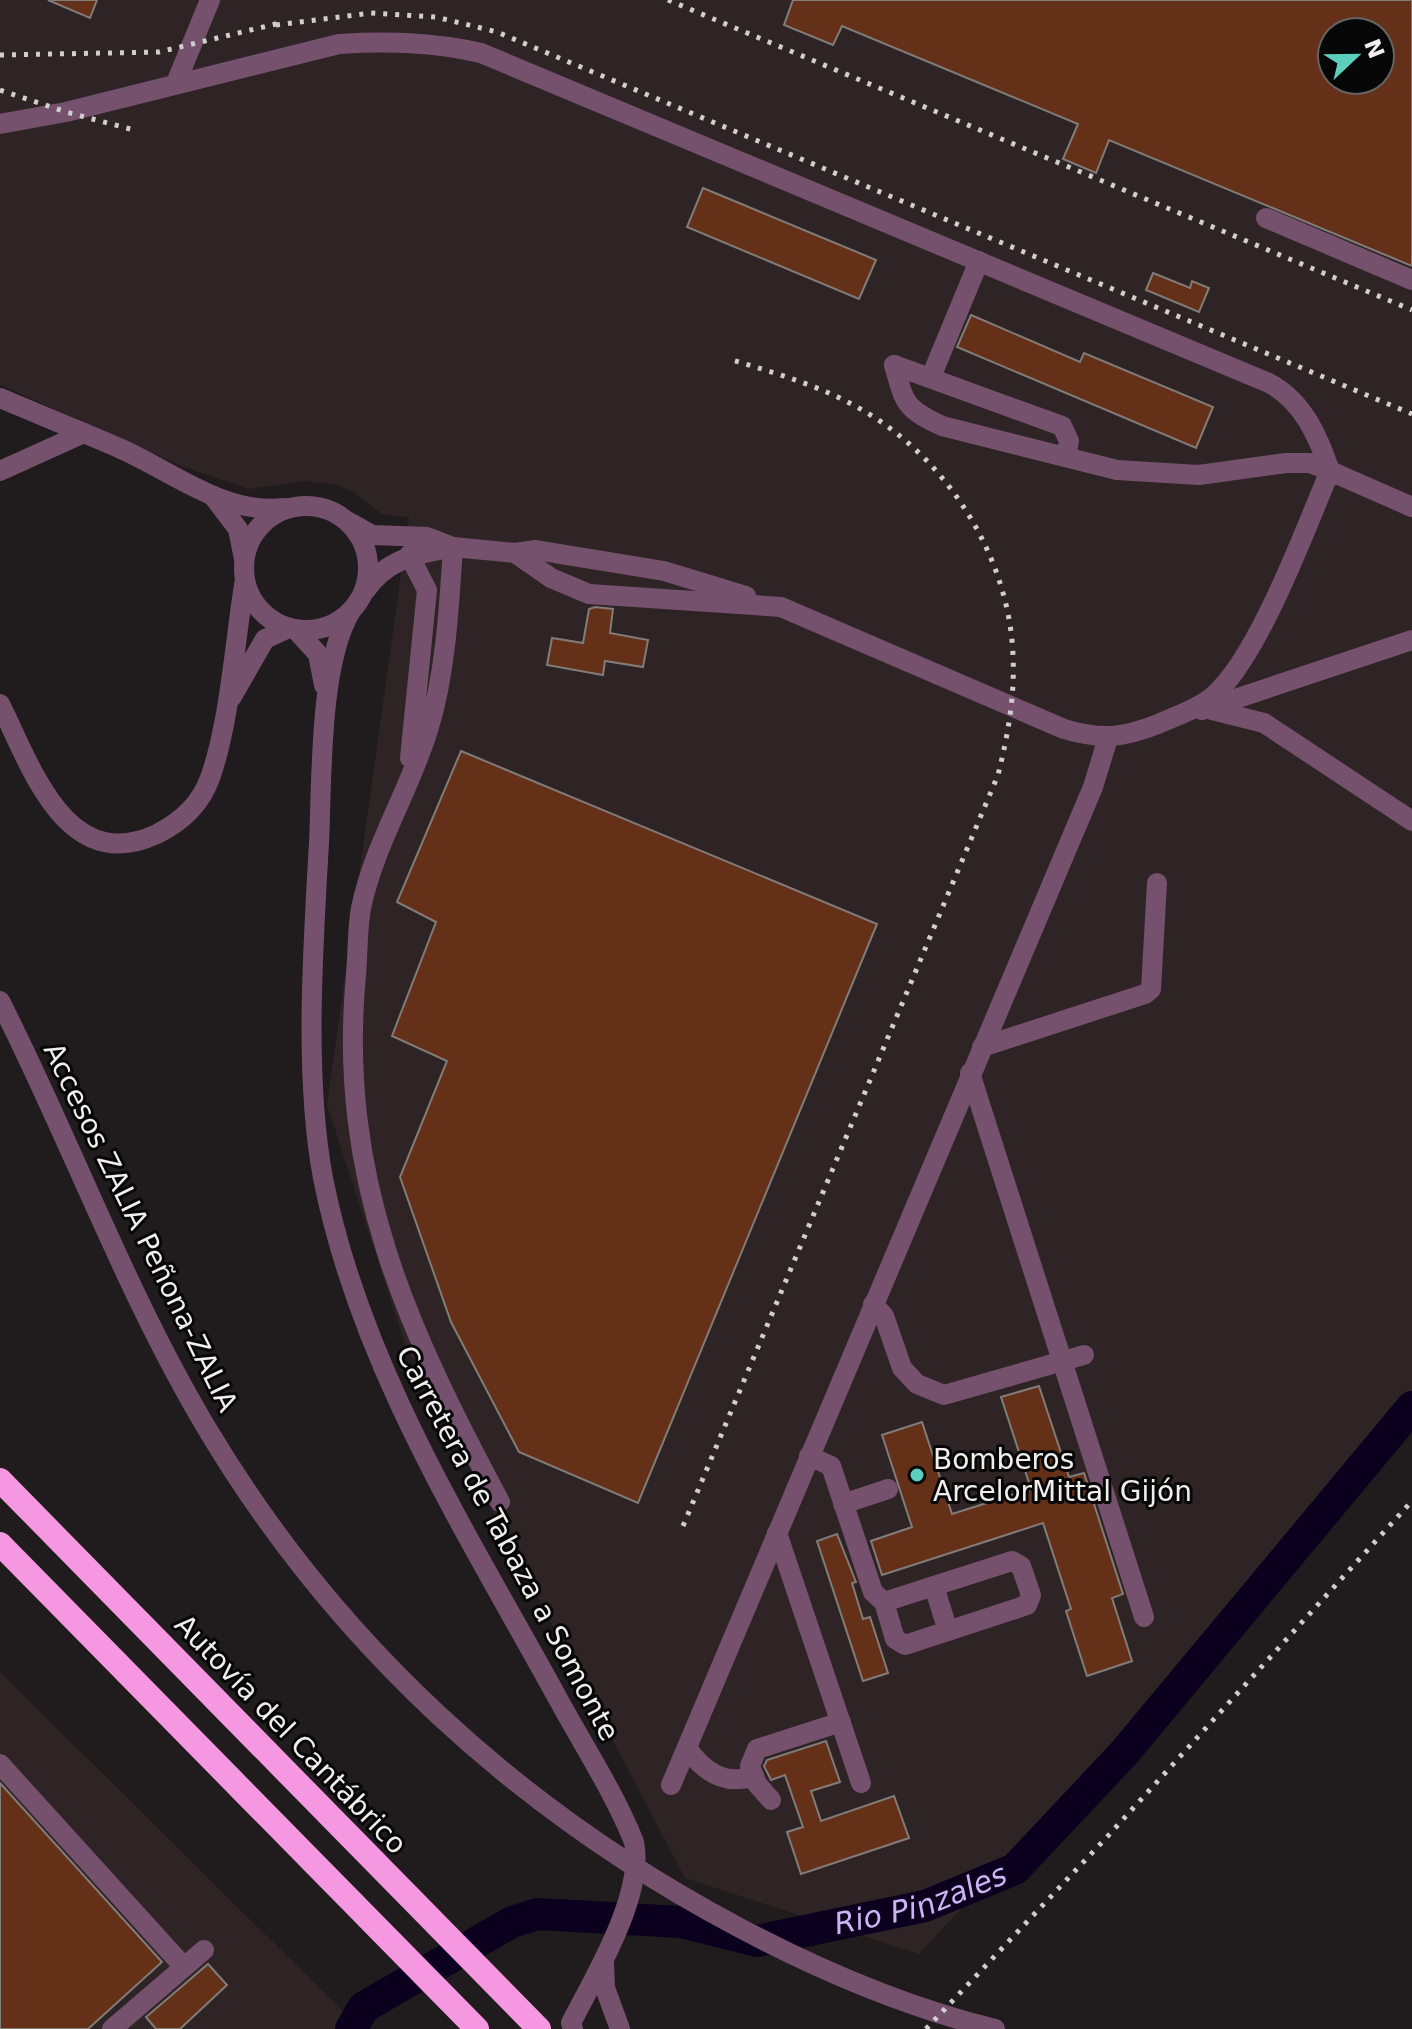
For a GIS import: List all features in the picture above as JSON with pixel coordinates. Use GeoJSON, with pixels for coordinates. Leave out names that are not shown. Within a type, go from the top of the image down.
{"type":"FeatureCollection","features":[{"type":"Feature","properties":{"kind":"highway","name":"Autovía del Cantábrico"},"geometry":{"type":"LineString","coordinates":[[0,1480],[539,2029]]}},
{"type":"Feature","properties":{"kind":"highway"},"geometry":{"type":"LineString","coordinates":[[0,1544],[477,2029]]}},
{"type":"Feature","properties":{"kind":"street"},"geometry":{"type":"LineString","coordinates":[[176,83],[210,0]]}},
{"type":"Feature","properties":{"kind":"street"},"geometry":{"type":"LineString","coordinates":[[0,124],[66,112],[339,44],[385,41],[442,44],[481,53],[1283,391],[1304,413],[1330,471],[1252,644],[1221,688],[1183,714]]}},
{"type":"Feature","properties":{"kind":"street"},"geometry":{"type":"LineString","coordinates":[[1266,218],[1412,280]]}},
{"type":"Feature","properties":{"kind":"street"},"geometry":{"type":"LineString","coordinates":[[931,377],[979,261]]}},
{"type":"Feature","properties":{"kind":"street"},"geometry":{"type":"LineString","coordinates":[[1066,457],[1069,441],[1062,426],[894,365],[905,404],[942,426],[1117,470],[1199,475],[1286,463],[1310,463],[1412,507]]}},
{"type":"Feature","properties":{"kind":"street"},"geometry":{"type":"LineString","coordinates":[[0,398],[84,433],[213,496],[253,509],[318,507],[372,535],[427,537],[453,547],[515,553],[536,550],[664,571],[781,607],[1064,729],[1108,738],[1134,734],[1183,714],[1412,640]]}},
{"type":"Feature","properties":{"kind":"street"},"geometry":{"type":"LineString","coordinates":[[0,471],[84,433]]}},
{"type":"Feature","properties":{"kind":"street"},"geometry":{"type":"LineString","coordinates":[[213,496],[238,529],[245,570],[262,612],[277,624],[292,629]]}},
{"type":"Feature","properties":{"kind":"street"},"geometry":{"type":"LineString","coordinates":[[0,704],[42,792],[55,811],[90,836],[121,841],[153,836],[182,818],[210,777],[225,708],[250,541],[261,525],[278,513],[297,507]]}},
{"type":"Feature","properties":{"kind":"street"},"geometry":{"type":"LineString","coordinates":[[337,515],[352,528],[363,545],[368,565],[356,604]]}},
{"type":"Feature","properties":{"kind":"street"},"geometry":{"type":"LineString","coordinates":[[225,708],[265,639],[292,629],[325,627],[356,604],[382,570],[409,555],[453,547]]}},
{"type":"Feature","properties":{"kind":"street"},"geometry":{"type":"LineString","coordinates":[[453,547],[430,726],[361,908],[352,1015],[358,1133],[381,1244],[411,1325],[500,1502]]}},
{"type":"Feature","properties":{"kind":"street"},"geometry":{"type":"LineString","coordinates":[[515,553],[551,578],[604,596],[781,607]]}},
{"type":"Feature","properties":{"kind":"street"},"geometry":{"type":"LineString","coordinates":[[407,785],[427,590],[409,555]]}},
{"type":"Feature","properties":{"kind":"street","name":"Carretera de Tabaza a Somonte"},"geometry":{"type":"LineString","coordinates":[[356,604],[338,636],[326,713],[316,893],[313,1099],[323,1177],[345,1263],[374,1347],[420,1445],[628,1828],[638,1859],[627,1901],[570,2027]]}},
{"type":"Feature","properties":{"kind":"street","name":"Carretera de Tabaza a Somonte"},"geometry":{"type":"LineString","coordinates":[[292,629],[311,644],[323,666],[326,713]]}},
{"type":"Feature","properties":{"kind":"street"},"geometry":{"type":"LineString","coordinates":[[1252,644],[1252,657],[1258,671],[1270,680],[1286,683]]}},
{"type":"Feature","properties":{"kind":"street"},"geometry":{"type":"LineString","coordinates":[[1286,683],[1270,702],[1273,720],[1289,738]]}},
{"type":"Feature","properties":{"kind":"street"},"geometry":{"type":"LineString","coordinates":[[1205,709],[1253,718],[1289,738],[1412,821]]}},
{"type":"Feature","properties":{"kind":"street"},"geometry":{"type":"LineString","coordinates":[[671,1785],[1093,787],[1108,738]]}},
{"type":"Feature","properties":{"kind":"street"},"geometry":{"type":"LineString","coordinates":[[982,1047],[1145,994],[1151,989],[1157,883]]}},
{"type":"Feature","properties":{"kind":"street","name":"Accesos ZALIA Peñona-ZALIA"},"geometry":{"type":"LineString","coordinates":[[0,1001],[154,1330],[208,1430],[262,1514],[318,1586],[367,1645],[426,1706],[543,1805],[663,1887],[798,1958],[958,2020],[995,2029]]}},
{"type":"Feature","properties":{"kind":"street"},"geometry":{"type":"LineString","coordinates":[[970,1073],[1144,1617]]}},
{"type":"Feature","properties":{"kind":"street"},"geometry":{"type":"LineString","coordinates":[[873,1304],[884,1316],[902,1368],[917,1384],[944,1395],[1084,1355]]}},
{"type":"Feature","properties":{"kind":"street"},"geometry":{"type":"LineString","coordinates":[[809,1456],[831,1466],[873,1592],[884,1602],[895,1639],[905,1645],[1027,1605],[1031,1595],[1021,1566],[1012,1561],[884,1602]]}},
{"type":"Feature","properties":{"kind":"street"},"geometry":{"type":"LineString","coordinates":[[843,1504],[888,1489]]}},
{"type":"Feature","properties":{"kind":"street"},"geometry":{"type":"LineString","coordinates":[[777,1533],[861,1783]]}},
{"type":"Feature","properties":{"kind":"street"},"geometry":{"type":"LineString","coordinates":[[934,1586],[948,1631]]}},
{"type":"Feature","properties":{"kind":"street"},"geometry":{"type":"LineString","coordinates":[[771,1800],[763,1794],[754,1776],[751,1758],[757,1749],[841,1722]]}},
{"type":"Feature","properties":{"kind":"street"},"geometry":{"type":"LineString","coordinates":[[687,1748],[696,1762],[718,1778],[730,1781],[754,1776]]}},
{"type":"Feature","properties":{"kind":"street"},"geometry":{"type":"LineString","coordinates":[[0,1764],[184,1967]]}},
{"type":"Feature","properties":{"kind":"street"},"geometry":{"type":"LineString","coordinates":[[112,2029],[204,1950]]}},
{"type":"Feature","properties":{"kind":"street","name":"Carretera de Tabaza a Somonte"},"geometry":{"type":"LineString","coordinates":[[605,1955],[605,1988],[615,2025]]}},
{"type":"Feature","properties":{"kind":"shaded area"},"geometry":{"type":"Polygon","coordinates":[[[0,0],[1412,0],[1412,1424],[919,1954],[685,1878],[406,1347],[327,1105],[409,517],[383,515],[353,492],[334,484],[304,481],[249,489],[184,467],[0,385],[0,0]]]}},
{"type":"Feature","properties":{"kind":"shaded area"},"geometry":{"type":"Polygon","coordinates":[[[0,1672],[361,2029],[0,2029],[0,1672]]]}},
{"type":"Feature","properties":{"kind":"building"},"geometry":{"type":"Polygon","coordinates":[[[48,0],[97,0],[90,18],[48,0]]]}},
{"type":"Feature","properties":{"kind":"building"},"geometry":{"type":"Polygon","coordinates":[[[793,0],[1412,0],[1412,266],[1109,140],[1096,173],[1063,159],[1078,124],[842,26],[833,45],[784,25],[793,0]]]}},
{"type":"Feature","properties":{"kind":"building"},"geometry":{"type":"Polygon","coordinates":[[[703,188],[876,260],[859,299],[687,227],[703,188]]]}},
{"type":"Feature","properties":{"kind":"building"},"geometry":{"type":"Polygon","coordinates":[[[1153,273],[1190,288],[1192,281],[1209,288],[1199,312],[1146,290],[1153,273]]]}},
{"type":"Feature","properties":{"kind":"building"},"geometry":{"type":"Polygon","coordinates":[[[971,315],[1080,362],[1084,353],[1213,407],[1196,448],[957,347],[971,315]]]}},
{"type":"Feature","properties":{"kind":"building"},"geometry":{"type":"Polygon","coordinates":[[[589,609],[613,609],[610,633],[648,640],[643,667],[605,661],[603,675],[547,665],[552,638],[583,643],[589,609]]]}},
{"type":"Feature","properties":{"kind":"building"},"geometry":{"type":"Polygon","coordinates":[[[461,751],[877,924],[638,1503],[519,1452],[451,1322],[400,1177],[447,1061],[392,1036],[436,922],[397,902],[461,751]]]}},
{"type":"Feature","properties":{"kind":"building"},"geometry":{"type":"Polygon","coordinates":[[[1039,1386],[1069,1477],[1084,1473],[1123,1594],[1112,1598],[1132,1661],[1087,1676],[1066,1611],[1071,1609],[1043,1523],[882,1575],[871,1541],[912,1527],[882,1435],[922,1422],[952,1514],[1031,1489],[1001,1397],[1039,1386]]]}},
{"type":"Feature","properties":{"kind":"building"},"geometry":{"type":"Polygon","coordinates":[[[837,1534],[856,1582],[852,1583],[863,1619],[870,1617],[888,1673],[863,1681],[817,1541],[837,1534]]]}},
{"type":"Feature","properties":{"kind":"building"},"geometry":{"type":"Polygon","coordinates":[[[826,1741],[840,1782],[811,1791],[821,1821],[894,1796],[909,1838],[801,1874],[787,1832],[803,1827],[785,1775],[771,1780],[764,1766],[767,1760],[826,1741]]]}},
{"type":"Feature","properties":{"kind":"building"},"geometry":{"type":"Polygon","coordinates":[[[0,1783],[162,1962],[88,2029],[0,2029],[0,1783]]]}},
{"type":"Feature","properties":{"kind":"building"},"geometry":{"type":"Polygon","coordinates":[[[208,1964],[227,1985],[180,2029],[156,2029],[146,2017],[208,1964]]]}},
{"type":"Feature","properties":{"kind":"waterway","name":"Rio Pinzales"},"geometry":{"type":"LineString","coordinates":[[351,2029],[364,2007],[512,1922],[538,1914],[681,1922],[757,1941],[925,1906],[1015,1869],[1124,1753],[1412,1407]]}},
{"type":"Feature","properties":{"kind":"railway"},"geometry":{"type":"LineString","coordinates":[[668,0],[1412,310]]}},
{"type":"Feature","properties":{"kind":"railway"},"geometry":{"type":"LineString","coordinates":[[276,25],[371,13],[436,17],[497,32],[1412,414]]}},
{"type":"Feature","properties":{"kind":"railway"},"geometry":{"type":"LineString","coordinates":[[0,55],[159,52],[284,22]]}},
{"type":"Feature","properties":{"kind":"railway"},"geometry":{"type":"LineString","coordinates":[[0,90],[134,130]]}},
{"type":"Feature","properties":{"kind":"railway"},"geometry":{"type":"LineString","coordinates":[[683,1526],[998,775],[1008,730],[1013,685],[1009,618],[1000,582],[986,548],[947,484],[922,456],[864,411],[815,387],[729,359]]}},
{"type":"Feature","properties":{"kind":"railway"},"geometry":{"type":"LineString","coordinates":[[926,2029],[1107,1837],[1412,1501]]}},
{"type":"Feature","properties":{"kind":"place","name":"Bomberos ArcelorMittal Gijón"},"geometry":{"type":"Point","coordinates":[917,1475]}}]}
